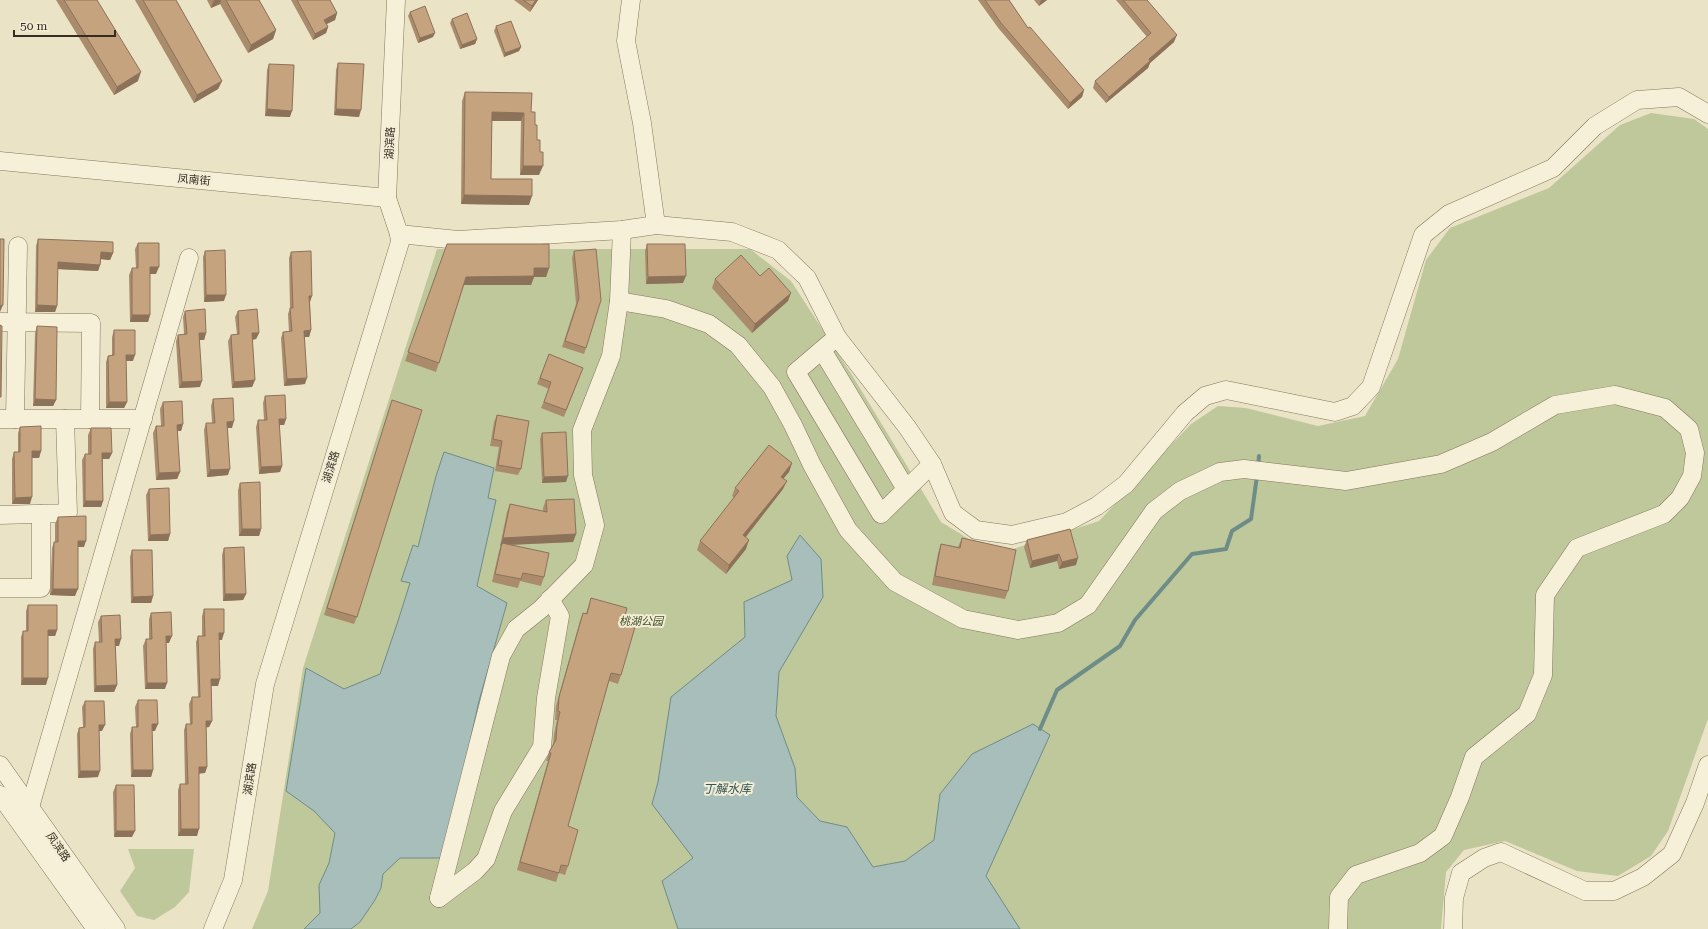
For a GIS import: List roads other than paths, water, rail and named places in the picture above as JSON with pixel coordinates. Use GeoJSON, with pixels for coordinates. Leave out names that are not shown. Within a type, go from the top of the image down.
{"type":"FeatureCollection","features":[{"type":"Feature","properties":{"kind":"street","name":"湖滨路"},"geometry":{"type":"LineString","coordinates":[[213,929],[233,880],[265,684],[400,242],[399,234],[387,198],[396,0]]}},
{"type":"Feature","properties":{"kind":"street"},"geometry":{"type":"LineString","coordinates":[[631,0],[626,41],[642,123],[656,225]]}},
{"type":"Feature","properties":{"kind":"street"},"geometry":{"type":"LineString","coordinates":[[399,234],[458,240],[622,230],[656,225],[732,232],[778,250],[808,278],[838,337],[907,427],[932,464],[952,513],[976,530],[1012,535],[1067,522],[1097,506],[1126,484],[1185,413],[1205,396],[1226,390],[1335,412],[1353,406],[1371,387],[1423,235],[1449,214],[1553,168],[1594,126],[1637,100],[1679,97],[1708,114]]}},
{"type":"Feature","properties":{"kind":"street","name":"凤南街"},"geometry":{"type":"LineString","coordinates":[[0,161],[387,198]]}},
{"type":"Feature","properties":{"kind":"street"},"geometry":{"type":"LineString","coordinates":[[550,600],[560,616],[546,698],[542,747],[503,811],[486,859],[475,871],[439,898],[500,656],[516,629],[550,600],[584,565],[595,525],[583,475],[582,430],[611,356],[619,301],[622,230]]}},
{"type":"Feature","properties":{"kind":"street"},"geometry":{"type":"LineString","coordinates":[[18,246],[9,322],[7,419],[143,419]]}},
{"type":"Feature","properties":{"kind":"street"},"geometry":{"type":"LineString","coordinates":[[30,807],[189,258]]}},
{"type":"Feature","properties":{"kind":"street"},"geometry":{"type":"LineString","coordinates":[[619,301],[666,309],[709,324],[738,345],[772,387],[793,425],[812,465],[848,530],[895,582],[963,619],[1018,630],[1058,623],[1088,605],[1154,511],[1180,491],[1220,472],[1244,469],[1346,481],[1441,464],[1492,442],[1555,405],[1614,395],[1665,408],[1689,429],[1695,453],[1692,476],[1680,498],[1664,514],[1577,548],[1545,594],[1543,675],[1527,714],[1474,757],[1460,797],[1443,836],[1420,852],[1356,875],[1339,896],[1338,929]]}},
{"type":"Feature","properties":{"kind":"street"},"geometry":{"type":"LineString","coordinates":[[9,322],[91,323],[90,419]]}},
{"type":"Feature","properties":{"kind":"street"},"geometry":{"type":"LineString","coordinates":[[838,337],[796,372],[881,514],[932,464]]}},
{"type":"Feature","properties":{"kind":"street"},"geometry":{"type":"LineString","coordinates":[[822,350],[906,489]]}},
{"type":"Feature","properties":{"kind":"street"},"geometry":{"type":"LineString","coordinates":[[0,515],[68,513],[65,419]]}},
{"type":"Feature","properties":{"kind":"street"},"geometry":{"type":"LineString","coordinates":[[0,588],[41,588],[41,514]]}},
{"type":"Feature","properties":{"kind":"street","name":"凤滨路"},"geometry":{"type":"LineString","coordinates":[[0,765],[116,929]]}},
{"type":"Feature","properties":{"kind":"street"},"geometry":{"type":"LineString","coordinates":[[1453,929],[1454,898],[1461,874],[1484,858],[1501,852],[1539,868],[1585,892],[1614,891],[1643,877],[1672,854],[1695,802],[1708,765]]}},
{"type":"Feature","properties":{"kind":"street","name":"凤滨路"},"geometry":{"type":"LineString","coordinates":[[0,795],[96,929]]}},
{"type":"Feature","properties":{"kind":"water"},"geometry":{"type":"Polygon","coordinates":[[[444,452],[494,468],[488,498],[496,500],[477,586],[507,603],[479,701],[444,858],[400,858],[383,874],[381,888],[375,900],[360,922],[351,929],[304,929],[320,913],[319,885],[329,863],[335,833],[314,811],[286,791],[306,668],[344,689],[380,674],[410,583],[401,581],[413,545],[418,547],[436,476],[444,452]]]}},
{"type":"Feature","properties":{"kind":"water","name":"丁解水库"},"geometry":{"type":"Polygon","coordinates":[[[800,535],[821,559],[823,597],[779,672],[776,716],[795,768],[797,797],[820,821],[847,827],[873,867],[905,861],[934,840],[940,794],[972,754],[1033,724],[1050,735],[986,876],[1020,929],[678,929],[662,881],[693,858],[652,804],[658,782],[671,697],[745,637],[744,602],[792,580],[787,556],[800,535]]]}},
{"type":"Feature","properties":{"kind":"waterway"},"geometry":{"type":"LineString","coordinates":[[1258,467],[1259,456]]}},
{"type":"Feature","properties":{"kind":"waterway"},"geometry":{"type":"LineString","coordinates":[[1040,729],[1057,690],[1120,646],[1135,620],[1192,554],[1226,549],[1232,531],[1251,519],[1257,476]]}},
{"type":"Feature","properties":{"kind":"park label","name":"桃湖公园"},"geometry":{"type":"Point","coordinates":[641,621]}}]}
